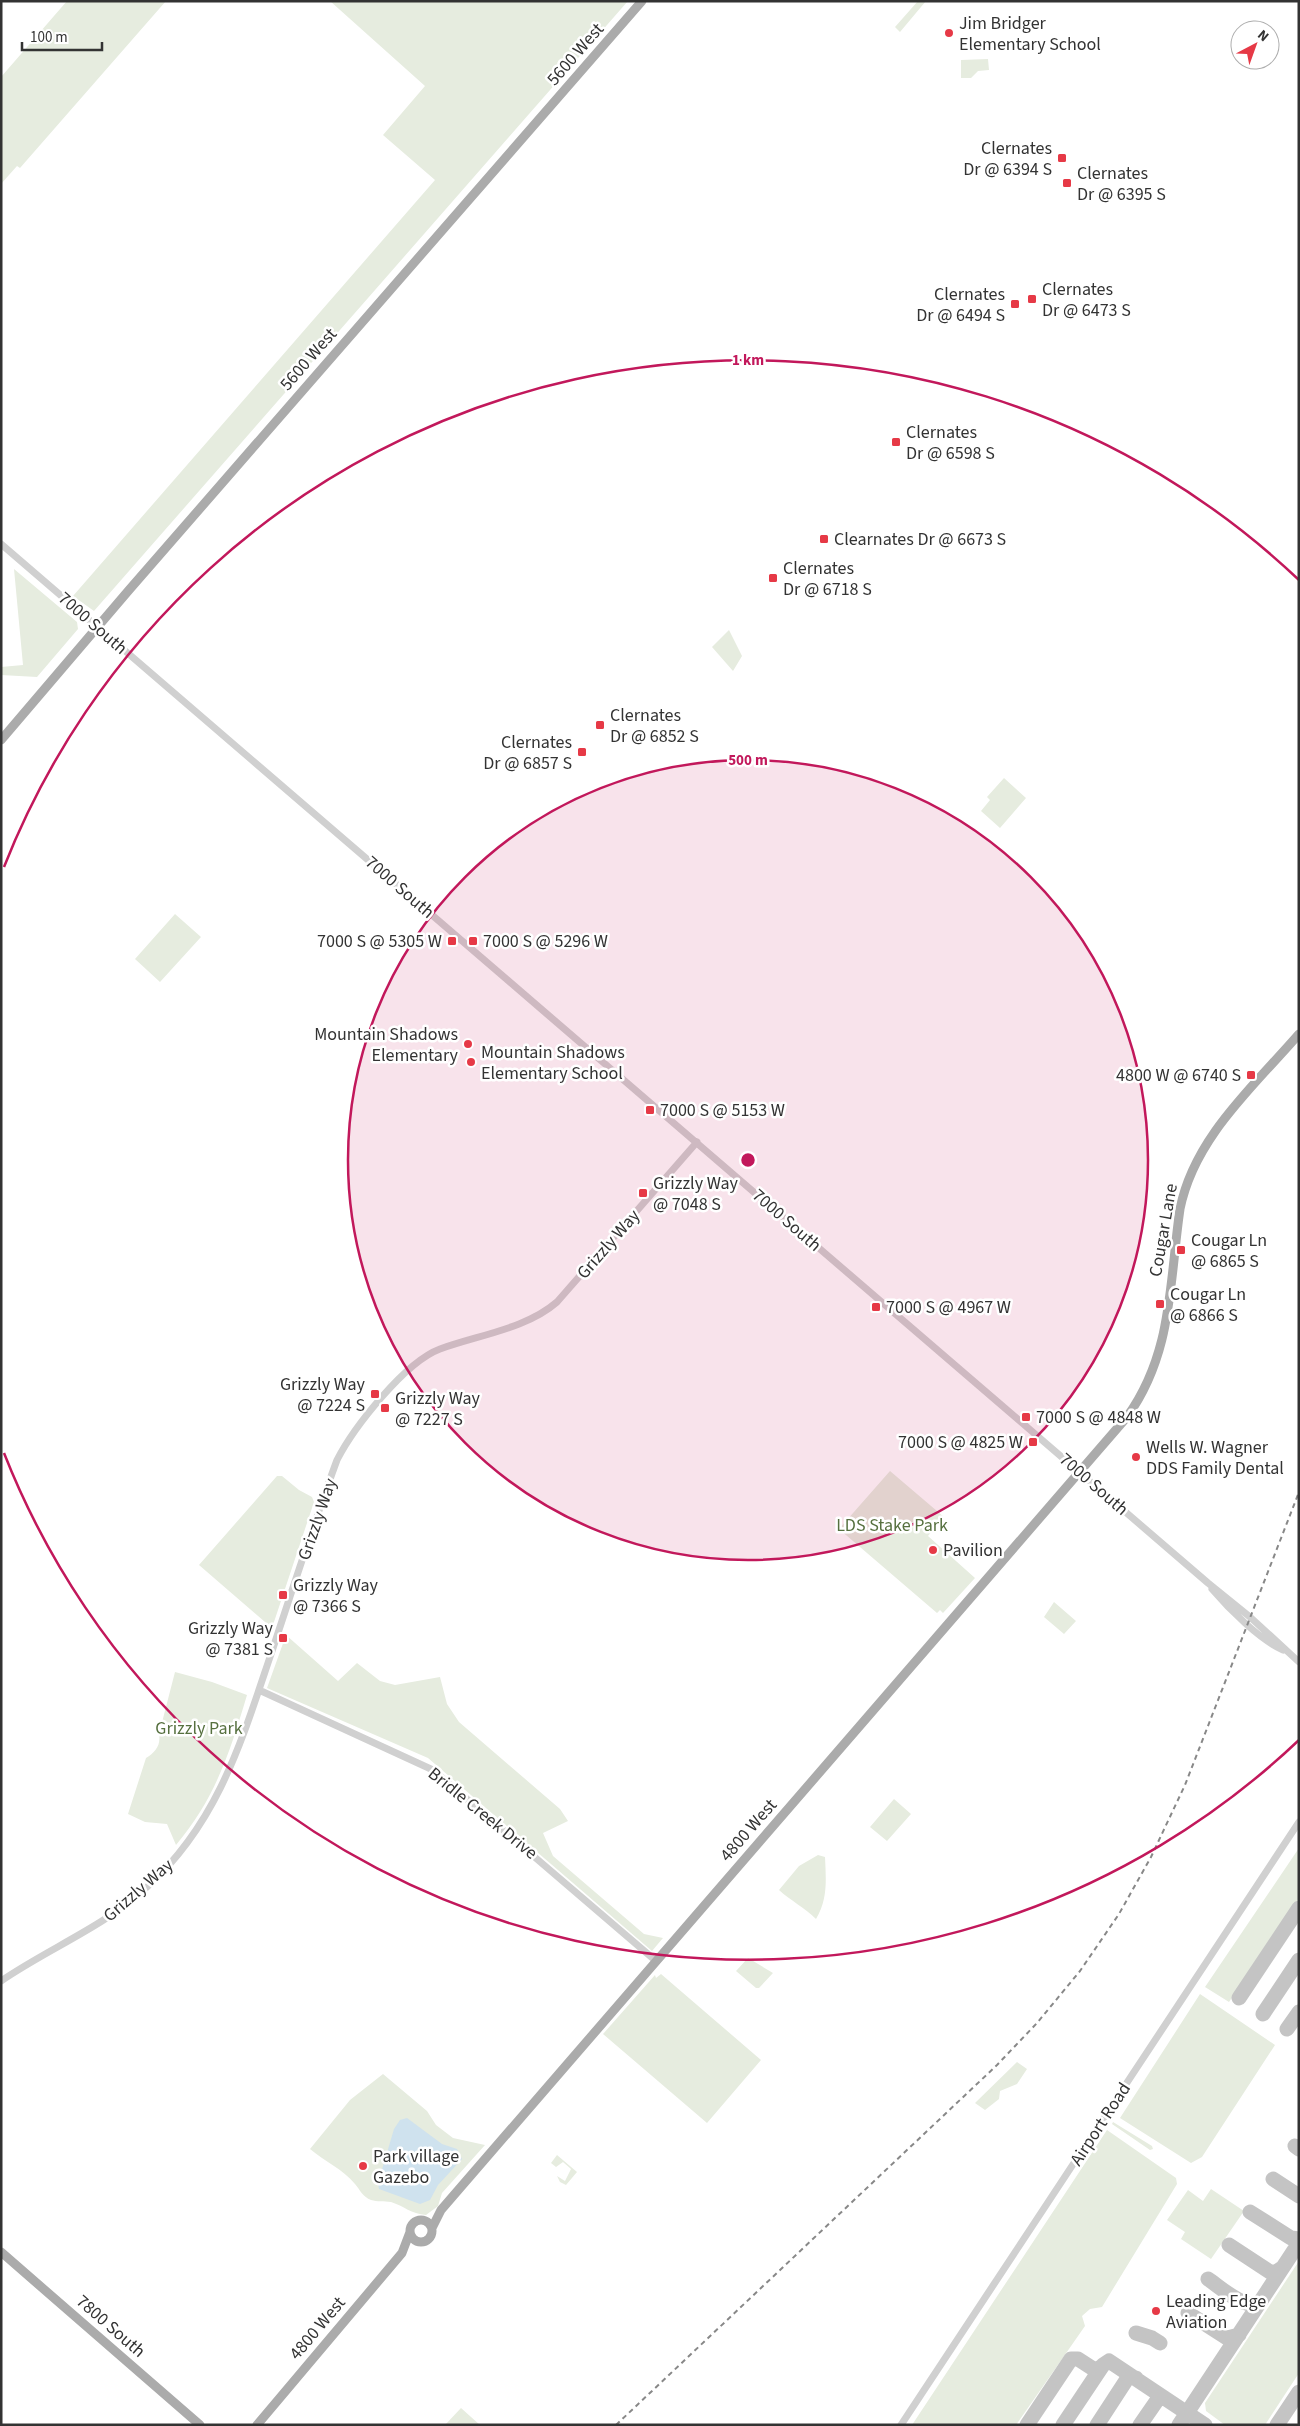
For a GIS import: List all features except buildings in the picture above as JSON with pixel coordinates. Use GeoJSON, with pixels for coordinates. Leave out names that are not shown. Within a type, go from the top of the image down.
{"type":"FeatureCollection","features":[{"type":"Feature","properties":{"kind":"main road","name":"5600 West"},"geometry":{"type":"LineString","coordinates":[[1,740],[97,626],[642,1]]}},
{"type":"Feature","properties":{"kind":"main road","name":"Cougar Lane"},"geometry":{"type":"LineString","coordinates":[[1080,1473],[1128,1417],[1155,1367],[1163,1339],[1180,1210],[1194,1164],[1214,1134],[1299,1034]]}},
{"type":"Feature","properties":{"kind":"main road","name":"4800 West"},"geometry":{"type":"LineString","coordinates":[[256,2425],[402,2253],[419,2242],[429,2239],[441,2210],[1080,1473]]}},
{"type":"Feature","properties":{"kind":"main road","name":"4800 West"},"geometry":{"type":"LineString","coordinates":[[402,2253],[414,2222],[423,2220],[441,2210]]}},
{"type":"Feature","properties":{"kind":"main road"},"geometry":{"type":"LineString","coordinates":[[423,2220],[429,2223],[432,2228]]}},
{"type":"Feature","properties":{"kind":"main road"},"geometry":{"type":"LineString","coordinates":[[410,2232],[414,2239],[419,2242]]}},
{"type":"Feature","properties":{"kind":"main road","name":"7800 South"},"geometry":{"type":"LineString","coordinates":[[1,2252],[200,2425]]}},
{"type":"Feature","properties":{"kind":"street","name":"7000 South"},"geometry":{"type":"LineString","coordinates":[[1,544],[1208,1583],[1250,1617],[1299,1662]]}},
{"type":"Feature","properties":{"kind":"street","name":"Grizzly Way"},"geometry":{"type":"LineString","coordinates":[[1,1981],[115,1913],[147,1887],[178,1855],[196,1831],[221,1790],[259,1690],[336,1465],[345,1446],[357,1428],[419,1360],[440,1349],[534,1317],[558,1302],[697,1142]]}},
{"type":"Feature","properties":{"kind":"street","name":"Bridle Creek Drive"},"geometry":{"type":"LineString","coordinates":[[259,1690],[433,1770],[656,1961]]}},
{"type":"Feature","properties":{"kind":"street","name":"Airport Road"},"geometry":{"type":"LineString","coordinates":[[901,2425],[1299,1822]]}},
{"type":"Feature","properties":{"kind":"green space"},"geometry":{"type":"Polygon","coordinates":[[[67,1],[166,1],[20,168],[17,166],[1,184],[1,77],[67,1]]]}},
{"type":"Feature","properties":{"kind":"green space"},"geometry":{"type":"Polygon","coordinates":[[[330,1],[628,1],[94,611],[73,596],[435,180],[383,135],[425,86],[330,1]]]}},
{"type":"Feature","properties":{"kind":"green space"},"geometry":{"type":"Polygon","coordinates":[[[918,1],[926,1],[900,32],[895,27],[918,1]]]}},
{"type":"Feature","properties":{"kind":"green space"},"geometry":{"type":"Polygon","coordinates":[[[988,59],[989,70],[978,71],[971,78],[961,78],[961,60],[988,59]]]}},
{"type":"Feature","properties":{"kind":"green space"},"geometry":{"type":"Polygon","coordinates":[[[14,569],[77,622],[78,629],[37,677],[1,675],[1,667],[23,665],[14,569]]]}},
{"type":"Feature","properties":{"kind":"green space"},"geometry":{"type":"Polygon","coordinates":[[[729,630],[742,656],[733,671],[712,647],[729,630]]]}},
{"type":"Feature","properties":{"kind":"green space"},"geometry":{"type":"Polygon","coordinates":[[[1004,778],[1026,798],[1000,828],[981,811],[990,800],[987,797],[1004,778]]]}},
{"type":"Feature","properties":{"kind":"green space"},"geometry":{"type":"Polygon","coordinates":[[[175,914],[201,937],[160,982],[135,959],[175,914]]]}},
{"type":"Feature","properties":{"kind":"green space","name":"LDS Stake Park"},"geometry":{"type":"Polygon","coordinates":[[[890,1471],[944,1517],[928,1536],[975,1578],[943,1613],[940,1610],[937,1613],[839,1529],[890,1471]]]}},
{"type":"Feature","properties":{"kind":"green space"},"geometry":{"type":"Polygon","coordinates":[[[277,1476],[282,1476],[299,1490],[312,1497],[314,1502],[272,1628],[199,1565],[277,1476]]]}},
{"type":"Feature","properties":{"kind":"green space"},"geometry":{"type":"Polygon","coordinates":[[[1054,1602],[1076,1621],[1064,1634],[1044,1617],[1054,1602]]]}},
{"type":"Feature","properties":{"kind":"green space"},"geometry":{"type":"Polygon","coordinates":[[[286,1635],[338,1681],[357,1663],[380,1681],[395,1685],[440,1677],[447,1704],[459,1722],[560,1809],[568,1821],[543,1833],[553,1856],[644,1934],[663,1938],[652,1951],[428,1758],[267,1688],[286,1635]]]}},
{"type":"Feature","properties":{"kind":"green space","name":"Grizzly Park"},"geometry":{"type":"Polygon","coordinates":[[[175,1672],[212,1682],[247,1695],[220,1774],[190,1828],[176,1845],[167,1824],[145,1822],[128,1814],[146,1758],[155,1751],[158,1745],[159,1734],[175,1672]]]}},
{"type":"Feature","properties":{"kind":"green space"},"geometry":{"type":"Polygon","coordinates":[[[894,1799],[911,1814],[887,1841],[870,1827],[894,1799]]]}},
{"type":"Feature","properties":{"kind":"green space"},"geometry":{"type":"Polygon","coordinates":[[[1299,1848],[1299,1898],[1229,2002],[1205,1987],[1299,1848]]]}},
{"type":"Feature","properties":{"kind":"green space"},"geometry":{"type":"Polygon","coordinates":[[[818,1855],[825,1857],[826,1881],[823,1904],[816,1919],[779,1890],[799,1866],[818,1855]]]}},
{"type":"Feature","properties":{"kind":"green space"},"geometry":{"type":"Polygon","coordinates":[[[748,1958],[773,1973],[759,1988],[756,1988],[736,1971],[748,1958]]]}},
{"type":"Feature","properties":{"kind":"green space"},"geometry":{"type":"Polygon","coordinates":[[[661,1974],[761,2060],[707,2123],[603,2034],[655,1975],[656,1978],[661,1974]]]}},
{"type":"Feature","properties":{"kind":"green space"},"geometry":{"type":"Polygon","coordinates":[[[1200,1994],[1275,2045],[1202,2157],[1191,2163],[1120,2118],[1200,1994]]]}},
{"type":"Feature","properties":{"kind":"green space"},"geometry":{"type":"Polygon","coordinates":[[[1017,2062],[1027,2069],[1017,2084],[1000,2091],[999,2099],[985,2110],[975,2103],[1017,2062]]]}},
{"type":"Feature","properties":{"kind":"green space"},"geometry":{"type":"Polygon","coordinates":[[[383,2074],[427,2111],[436,2125],[453,2138],[485,2145],[442,2193],[438,2206],[426,2215],[416,2213],[391,2202],[368,2199],[345,2174],[310,2149],[350,2100],[383,2074]]]}},
{"type":"Feature","properties":{"kind":"green space"},"geometry":{"type":"Polygon","coordinates":[[[1113,2122],[1152,2146],[1153,2149],[1150,2150],[1112,2124],[1113,2122]]]}},
{"type":"Feature","properties":{"kind":"green space"},"geometry":{"type":"Polygon","coordinates":[[[1107,2130],[1176,2178],[1177,2184],[1102,2307],[1090,2309],[1082,2316],[1085,2326],[1016,2425],[912,2425],[1107,2130]]]}},
{"type":"Feature","properties":{"kind":"green space"},"geometry":{"type":"Polygon","coordinates":[[[557,2155],[577,2172],[566,2185],[560,2182],[557,2176],[565,2181],[571,2169],[563,2162],[556,2167],[551,2163],[557,2155]]]}},
{"type":"Feature","properties":{"kind":"green space"},"geometry":{"type":"Polygon","coordinates":[[[1211,2189],[1244,2211],[1211,2259],[1181,2239],[1185,2232],[1167,2220],[1188,2190],[1203,2201],[1211,2189]]]}},
{"type":"Feature","properties":{"kind":"green space"},"geometry":{"type":"Polygon","coordinates":[[[1299,2261],[1299,2373],[1265,2425],[1225,2425],[1206,2411],[1205,2403],[1299,2261]]]}},
{"type":"Feature","properties":{"kind":"green space"},"geometry":{"type":"Polygon","coordinates":[[[461,2408],[480,2425],[445,2425],[461,2408]]]}},
{"type":"Feature","properties":{"kind":"water"},"geometry":{"type":"Polygon","coordinates":[[[407,2118],[442,2144],[457,2149],[462,2159],[438,2185],[430,2200],[420,2204],[379,2189],[378,2183],[394,2129],[400,2120],[407,2118]]]}},
{"type":"Feature","properties":{"kind":"taxiway"},"geometry":{"type":"LineString","coordinates":[[1239,1998],[1299,1908]]}},
{"type":"Feature","properties":{"kind":"taxiway"},"geometry":{"type":"LineString","coordinates":[[1263,2014],[1299,1960]]}},
{"type":"Feature","properties":{"kind":"taxiway"},"geometry":{"type":"LineString","coordinates":[[1287,2029],[1299,2012]]}},
{"type":"Feature","properties":{"kind":"taxiway"},"geometry":{"type":"LineString","coordinates":[[1295,2146],[1299,2149]]}},
{"type":"Feature","properties":{"kind":"taxiway"},"geometry":{"type":"LineString","coordinates":[[1273,2179],[1299,2196]]}},
{"type":"Feature","properties":{"kind":"taxiway"},"geometry":{"type":"LineString","coordinates":[[1250,2212],[1291,2238],[1299,2239]]}},
{"type":"Feature","properties":{"kind":"taxiway"},"geometry":{"type":"LineString","coordinates":[[1179,2425],[1299,2243]]}},
{"type":"Feature","properties":{"kind":"taxiway"},"geometry":{"type":"LineString","coordinates":[[1229,2245],[1270,2272],[1276,2272],[1282,2268]]}},
{"type":"Feature","properties":{"kind":"taxiway"},"geometry":{"type":"LineString","coordinates":[[1208,2279],[1241,2301],[1248,2304],[1260,2302]]}},
{"type":"Feature","properties":{"kind":"taxiway"},"geometry":{"type":"LineString","coordinates":[[1188,2313],[1227,2338],[1239,2335]]}},
{"type":"Feature","properties":{"kind":"taxiway"},"geometry":{"type":"LineString","coordinates":[[1136,2333],[1152,2338],[1160,2343]]}},
{"type":"Feature","properties":{"kind":"taxiway"},"geometry":{"type":"LineString","coordinates":[[1027,2425],[1071,2359],[1078,2359],[1095,2370],[1101,2367]]}},
{"type":"Feature","properties":{"kind":"taxiway"},"geometry":{"type":"LineString","coordinates":[[1063,2425],[1103,2365],[1109,2361],[1205,2425]]}},
{"type":"Feature","properties":{"kind":"taxiway"},"geometry":{"type":"LineString","coordinates":[[1097,2425],[1127,2379],[1131,2377],[1136,2378]]}},
{"type":"Feature","properties":{"kind":"taxiway"},"geometry":{"type":"LineString","coordinates":[[1277,2425],[1299,2392]]}},
{"type":"Feature","properties":{"kind":"taxiway"},"geometry":{"type":"LineString","coordinates":[[1140,2425],[1158,2399],[1164,2398]]}},
{"type":"Feature","properties":{"kind":"railway"},"geometry":{"type":"LineString","coordinates":[[616,2425],[997,2065],[1037,2023],[1080,1971],[1119,1914],[1151,1857],[1185,1785],[1299,1492]]}},
{"type":"Feature","properties":{"kind":"place","name":"Jim Bridger Elementary School"},"geometry":{"type":"Point","coordinates":[949,33]}},
{"type":"Feature","properties":{"kind":"place","name":"Clernates Dr @ 6394 S"},"geometry":{"type":"Point","coordinates":[1062,158]}},
{"type":"Feature","properties":{"kind":"place","name":"Clernates Dr @ 6395 S"},"geometry":{"type":"Point","coordinates":[1067,183]}},
{"type":"Feature","properties":{"kind":"place","name":"Clernates Dr @ 6473 S"},"geometry":{"type":"Point","coordinates":[1032,299]}},
{"type":"Feature","properties":{"kind":"place","name":"Clernates Dr @ 6494 S"},"geometry":{"type":"Point","coordinates":[1015,304]}},
{"type":"Feature","properties":{"kind":"place","name":"Clernates Dr @ 6598 S"},"geometry":{"type":"Point","coordinates":[896,442]}},
{"type":"Feature","properties":{"kind":"place","name":"Clearnates Dr @ 6673 S"},"geometry":{"type":"Point","coordinates":[824,539]}},
{"type":"Feature","properties":{"kind":"place","name":"Clernates Dr @ 6718 S"},"geometry":{"type":"Point","coordinates":[773,578]}},
{"type":"Feature","properties":{"kind":"place","name":"Clernates Dr @ 6852 S"},"geometry":{"type":"Point","coordinates":[600,725]}},
{"type":"Feature","properties":{"kind":"place","name":"Clernates Dr @ 6857 S"},"geometry":{"type":"Point","coordinates":[582,752]}},
{"type":"Feature","properties":{"kind":"place","name":"7000 S @ 5305 W"},"geometry":{"type":"Point","coordinates":[452,941]}},
{"type":"Feature","properties":{"kind":"place","name":"7000 S @ 5296 W"},"geometry":{"type":"Point","coordinates":[473,941]}},
{"type":"Feature","properties":{"kind":"place","name":"Mountain Shadows Elementary"},"geometry":{"type":"Point","coordinates":[468,1044]}},
{"type":"Feature","properties":{"kind":"place","name":"Mountain Shadows Elementary School"},"geometry":{"type":"Point","coordinates":[471,1062]}},
{"type":"Feature","properties":{"kind":"place","name":"4800 W @ 6740 S"},"geometry":{"type":"Point","coordinates":[1251,1075]}},
{"type":"Feature","properties":{"kind":"place","name":"7000 S @ 5153 W"},"geometry":{"type":"Point","coordinates":[650,1110]}},
{"type":"Feature","properties":{"kind":"place","name":"Grizzly Way @ 7048 S"},"geometry":{"type":"Point","coordinates":[643,1193]}},
{"type":"Feature","properties":{"kind":"place","name":"Cougar Ln @ 6865 S"},"geometry":{"type":"Point","coordinates":[1181,1250]}},
{"type":"Feature","properties":{"kind":"place","name":"Cougar Ln @ 6866 S"},"geometry":{"type":"Point","coordinates":[1160,1304]}},
{"type":"Feature","properties":{"kind":"place","name":"7000 S @ 4967 W"},"geometry":{"type":"Point","coordinates":[876,1307]}},
{"type":"Feature","properties":{"kind":"place","name":"Grizzly Way @ 7224 S"},"geometry":{"type":"Point","coordinates":[375,1394]}},
{"type":"Feature","properties":{"kind":"place","name":"Grizzly Way @ 7227 S"},"geometry":{"type":"Point","coordinates":[385,1408]}},
{"type":"Feature","properties":{"kind":"place","name":"7000 S @ 4848 W"},"geometry":{"type":"Point","coordinates":[1026,1417]}},
{"type":"Feature","properties":{"kind":"place","name":"7000 S @ 4825 W"},"geometry":{"type":"Point","coordinates":[1033,1442]}},
{"type":"Feature","properties":{"kind":"place","name":"Wells W. Wagner DDS Family Dental"},"geometry":{"type":"Point","coordinates":[1136,1457]}},
{"type":"Feature","properties":{"kind":"place","name":"Pavilion"},"geometry":{"type":"Point","coordinates":[933,1550]}},
{"type":"Feature","properties":{"kind":"place","name":"Grizzly Way @ 7366 S"},"geometry":{"type":"Point","coordinates":[283,1595]}},
{"type":"Feature","properties":{"kind":"place","name":"Grizzly Way @ 7381 S"},"geometry":{"type":"Point","coordinates":[283,1638]}},
{"type":"Feature","properties":{"kind":"place","name":"Park village Gazebo"},"geometry":{"type":"Point","coordinates":[363,2166]}},
{"type":"Feature","properties":{"kind":"place","name":"Leading Edge Aviation"},"geometry":{"type":"Point","coordinates":[1156,2311]}}]}
